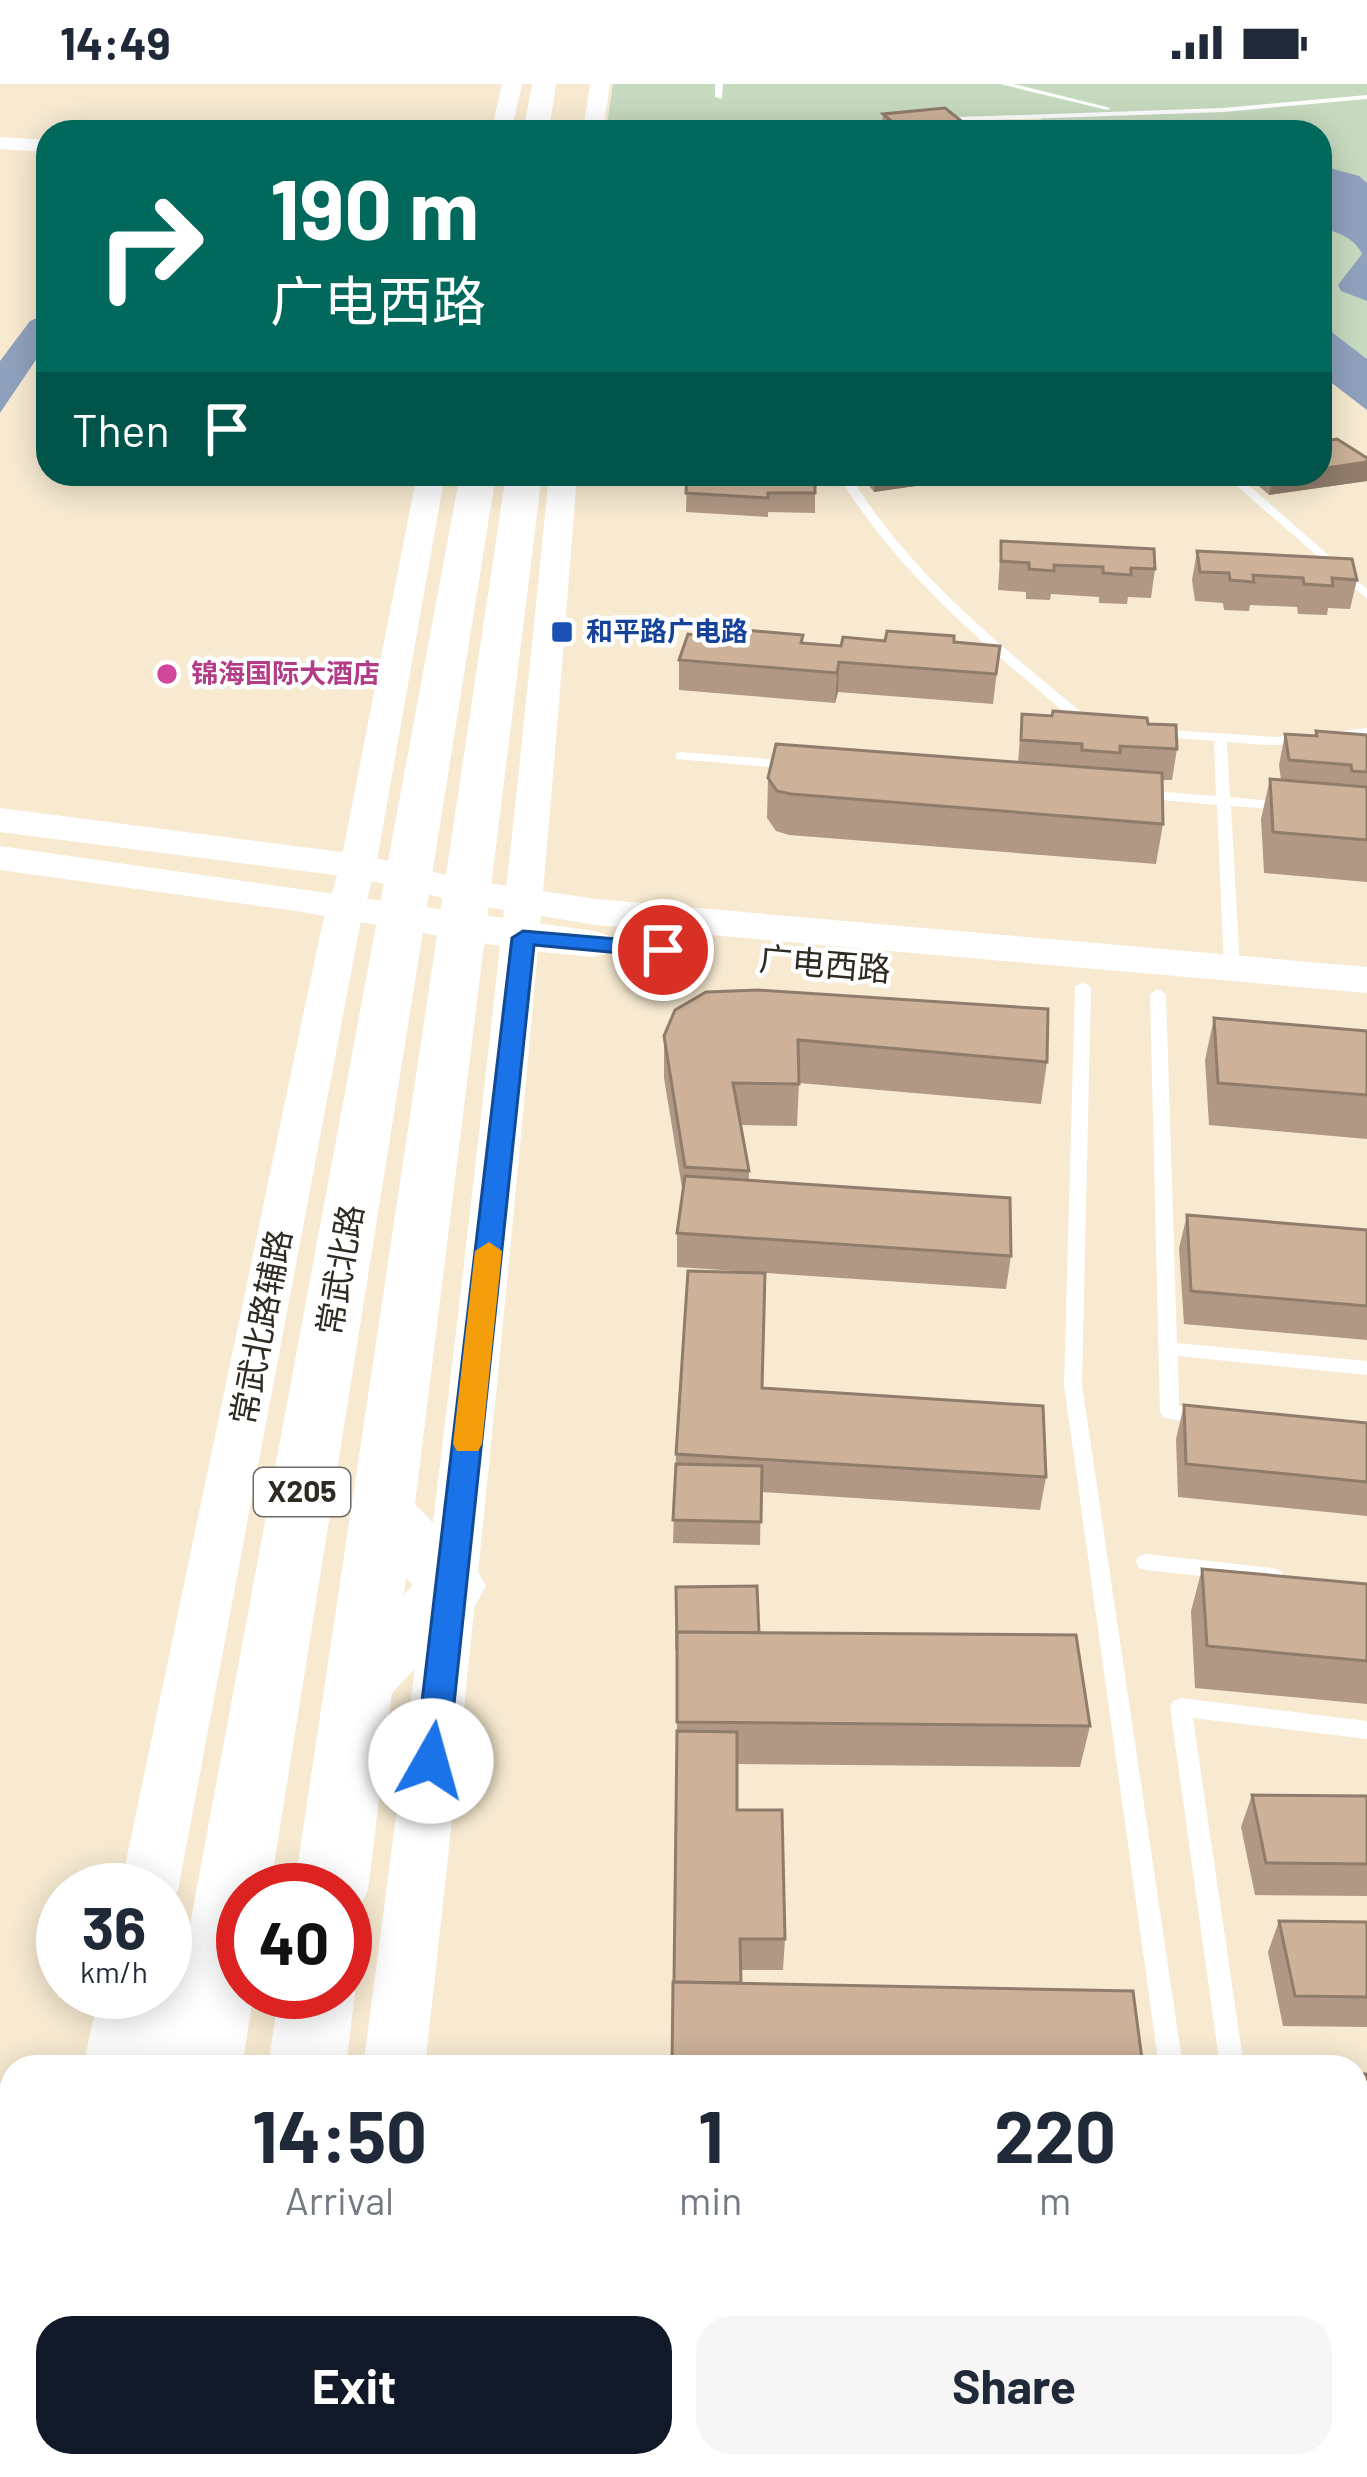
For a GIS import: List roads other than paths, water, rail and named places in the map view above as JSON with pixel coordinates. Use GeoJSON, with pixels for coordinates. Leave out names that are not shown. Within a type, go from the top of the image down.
{"type":"FeatureCollection","features":[{"type":"Feature","properties":{"kind":"main road"},"geometry":{"type":"LineString","coordinates":[[538,120],[544,84]]}},
{"type":"Feature","properties":{"kind":"main road"},"geometry":{"type":"LineString","coordinates":[[572,120],[577,84]]}},
{"type":"Feature","properties":{"kind":"main road","name":"常武北路"},"geometry":{"type":"LineString","coordinates":[[236,1863],[379,892],[475,486]]}},
{"type":"Feature","properties":{"kind":"main road","name":"X205"},"geometry":{"type":"LineString","coordinates":[[335,1863],[522,486]]}},
{"type":"Feature","properties":{"kind":"main road","name":"广电西路"},"geometry":{"type":"LineString","coordinates":[[0,820],[524,920],[1083,987],[1367,1011]]}},
{"type":"Feature","properties":{"kind":"main road","name":"广电西路"},"geometry":{"type":"LineString","coordinates":[[0,858],[379,892]]}},
{"type":"Feature","properties":{"kind":"main road","name":"广电西路"},"geometry":{"type":"LineString","coordinates":[[524,920],[596,912],[1367,980]]}},
{"type":"Feature","properties":{"kind":"main road"},"geometry":{"type":"LineString","coordinates":[[360,1682],[453,1586],[383,1511]]}},
{"type":"Feature","properties":{"kind":"main road"},"geometry":{"type":"LineString","coordinates":[[146,2055],[216,1967]]}},
{"type":"Feature","properties":{"kind":"main road","name":"常武北路"},"geometry":{"type":"LineString","coordinates":[[205,2055],[216,1993]]}},
{"type":"Feature","properties":{"kind":"main road"},"geometry":{"type":"LineString","coordinates":[[309,2055],[313,2019]]}},
{"type":"Feature","properties":{"kind":"street"},"geometry":{"type":"LineString","coordinates":[[595,120],[600,84]]}},
{"type":"Feature","properties":{"kind":"street"},"geometry":{"type":"LineString","coordinates":[[504,120],[513,85]]}},
{"type":"Feature","properties":{"kind":"street"},"geometry":{"type":"LineString","coordinates":[[0,139],[36,138]]}},
{"type":"Feature","properties":{"kind":"street"},"geometry":{"type":"LineString","coordinates":[[0,139],[36,144]]}},
{"type":"Feature","properties":{"kind":"street","name":"常武北路辅路"},"geometry":{"type":"LineString","coordinates":[[155,1863],[379,892],[430,486]]}},
{"type":"Feature","properties":{"kind":"street"},"geometry":{"type":"LineString","coordinates":[[395,2055],[453,1586],[524,920],[561,486]]}},
{"type":"Feature","properties":{"kind":"street"},"geometry":{"type":"LineString","coordinates":[[116,2055],[124,2019]]}},
{"type":"Feature","properties":{"kind":"lane"},"geometry":{"type":"LineString","coordinates":[[719,84],[719,97]]}},
{"type":"Feature","properties":{"kind":"lane"},"geometry":{"type":"LineString","coordinates":[[1004,84],[1129,114]]}},
{"type":"Feature","properties":{"kind":"lane"},"geometry":{"type":"LineString","coordinates":[[926,120],[1129,114],[1367,97]]}},
{"type":"Feature","properties":{"kind":"lane"},"geometry":{"type":"LineString","coordinates":[[850,486],[942,600],[1076,715],[1116,730]]}},
{"type":"Feature","properties":{"kind":"lane"},"geometry":{"type":"LineString","coordinates":[[1243,486],[1367,595]]}},
{"type":"Feature","properties":{"kind":"lane"},"geometry":{"type":"LineString","coordinates":[[1137,732],[1274,741],[1367,732]]}},
{"type":"Feature","properties":{"kind":"lane"},"geometry":{"type":"LineString","coordinates":[[1220,737],[1232,969]]}},
{"type":"Feature","properties":{"kind":"lane"},"geometry":{"type":"LineString","coordinates":[[681,756],[822,768]]}},
{"type":"Feature","properties":{"kind":"lane"},"geometry":{"type":"LineString","coordinates":[[1129,793],[1295,807]]}},
{"type":"Feature","properties":{"kind":"lane"},"geometry":{"type":"LineString","coordinates":[[1083,987],[1073,1385],[1169,2055]]}},
{"type":"Feature","properties":{"kind":"lane"},"geometry":{"type":"LineString","coordinates":[[1158,994],[1170,1412],[1214,1417]]}},
{"type":"Feature","properties":{"kind":"lane"},"geometry":{"type":"LineString","coordinates":[[1170,1349],[1367,1368]]}},
{"type":"Feature","properties":{"kind":"lane"},"geometry":{"type":"LineString","coordinates":[[1146,1562],[1301,1579]]}},
{"type":"Feature","properties":{"kind":"lane"},"geometry":{"type":"LineString","coordinates":[[1230,2055],[1181,1708],[1367,1730]]}},
{"type":"Feature","properties":{"kind":"water"},"geometry":{"type":"Polygon","coordinates":[[[1332,169],[1367,183],[1367,301],[1341,291],[1338,285],[1362,254],[1332,231],[1332,169]]]}},
{"type":"Feature","properties":{"kind":"water"},"geometry":{"type":"Polygon","coordinates":[[[36,318],[36,360],[0,413],[0,361],[36,318]]]}},
{"type":"Feature","properties":{"kind":"water"},"geometry":{"type":"Polygon","coordinates":[[[1332,332],[1367,359],[1367,410],[1332,383],[1332,332]]]}},
{"type":"Feature","properties":{"kind":"place","name":"和平路广电路"},"geometry":{"type":"Point","coordinates":[562,632]}},
{"type":"Feature","properties":{"kind":"place","name":"锦海国际大酒店"},"geometry":{"type":"Point","coordinates":[167,674]}}]}
